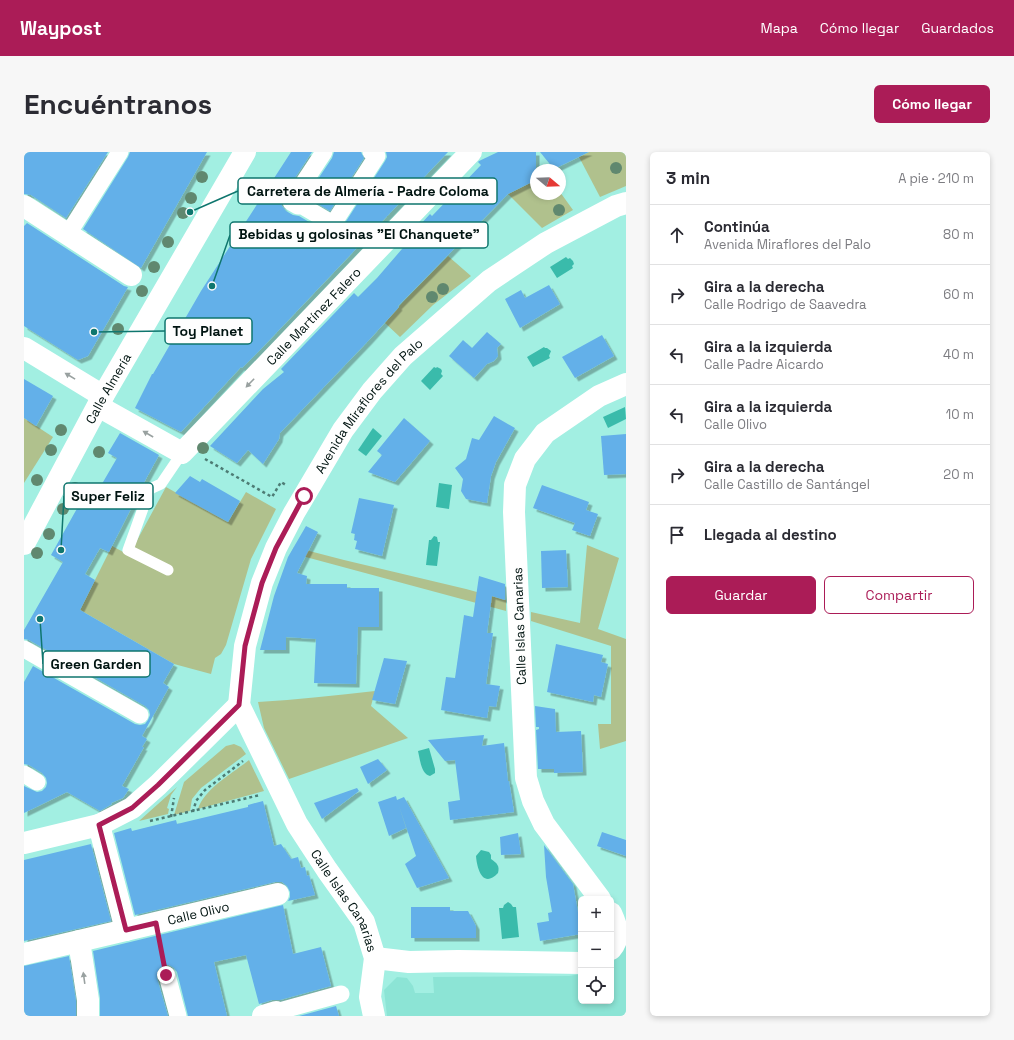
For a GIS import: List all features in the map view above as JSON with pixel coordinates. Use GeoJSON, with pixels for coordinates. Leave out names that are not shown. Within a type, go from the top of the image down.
{"type":"FeatureCollection","features":[{"type":"Feature","properties":{"kind":"street"},"geometry":{"type":"LineString","coordinates":[[68,234],[120,152]]}},
{"type":"Feature","properties":{"kind":"street","name":"Calle Almería"},"geometry":{"type":"LineString","coordinates":[[24,544],[101,401],[244,152]]}},
{"type":"Feature","properties":{"kind":"street"},"geometry":{"type":"LineString","coordinates":[[324,152],[291,202],[298,206],[299,204],[319,216],[320,215],[333,224],[377,156],[371,152]]}},
{"type":"Feature","properties":{"kind":"street","name":"Calle Martínez Falero"},"geometry":{"type":"LineString","coordinates":[[190,454],[471,152]]}},
{"type":"Feature","properties":{"kind":"street","name":"Avenida Miraflores del Palo"},"geometry":{"type":"LineString","coordinates":[[239,705],[245,646],[262,583],[276,548],[294,513],[343,430],[372,391],[403,356],[488,281],[546,243],[616,206],[626,203]]}},
{"type":"Feature","properties":{"kind":"street"},"geometry":{"type":"LineString","coordinates":[[24,206],[132,275]]}},
{"type":"Feature","properties":{"kind":"street"},"geometry":{"type":"LineString","coordinates":[[24,348],[101,401],[190,454]]}},
{"type":"Feature","properties":{"kind":"street","name":"Calle Islas Canarias"},"geometry":{"type":"LineString","coordinates":[[598,896],[544,824],[532,801],[526,778],[514,512],[515,485],[525,459],[545,433],[599,396],[626,384]]}},
{"type":"Feature","properties":{"kind":"street"},"geometry":{"type":"LineString","coordinates":[[24,649],[140,715]]}},
{"type":"Feature","properties":{"kind":"street"},"geometry":{"type":"LineString","coordinates":[[24,843],[99,825],[132,808],[158,785],[239,705]]}},
{"type":"Feature","properties":{"kind":"street","name":"Calle Islas Canarias"},"geometry":{"type":"LineString","coordinates":[[239,705],[297,824],[364,922],[374,958],[409,962],[458,961],[578,963]]}},
{"type":"Feature","properties":{"kind":"street"},"geometry":{"type":"LineString","coordinates":[[99,825],[126,930]]}},
{"type":"Feature","properties":{"kind":"street","name":"Calle Olivo"},"geometry":{"type":"LineString","coordinates":[[24,954],[278,894]]}},
{"type":"Feature","properties":{"kind":"street"},"geometry":{"type":"LineString","coordinates":[[614,919],[618,926],[614,945]]}},
{"type":"Feature","properties":{"kind":"street"},"geometry":{"type":"LineString","coordinates":[[79,941],[88,1000],[88,1016]]}},
{"type":"Feature","properties":{"kind":"street"},"geometry":{"type":"LineString","coordinates":[[374,958],[370,997],[374,1016]]}},
{"type":"Feature","properties":{"kind":"street"},"geometry":{"type":"LineString","coordinates":[[166,975],[178,1016]]}},
{"type":"Feature","properties":{"kind":"street"},"geometry":{"type":"LineString","coordinates":[[272,1014],[341,994]]}},
{"type":"Feature","properties":{"kind":"lane","name":"Calle Martínez Falero"},"geometry":{"type":"LineString","coordinates":[[168,570],[128,550],[150,489],[161,484],[190,454]]}},
{"type":"Feature","properties":{"kind":"path"},"geometry":{"type":"LineString","coordinates":[[190,454],[272,497],[280,482],[286,485]]}},
{"type":"Feature","properties":{"kind":"path"},"geometry":{"type":"LineString","coordinates":[[193,812],[196,801],[205,790],[244,760]]}},
{"type":"Feature","properties":{"kind":"path"},"geometry":{"type":"LineString","coordinates":[[144,822],[193,812],[268,793]]}},
{"type":"Feature","properties":{"kind":"path"},"geometry":{"type":"LineString","coordinates":[[156,923],[166,975]]}},
{"type":"Feature","properties":{"kind":"shaded area"},"geometry":{"type":"Polygon","coordinates":[[[589,152],[626,152],[626,186],[600,197],[579,157],[589,152]]]}},
{"type":"Feature","properties":{"kind":"shaded area"},"geometry":{"type":"Polygon","coordinates":[[[530,183],[530,200],[566,200],[573,210],[542,228],[508,194],[530,183]]]}},
{"type":"Feature","properties":{"kind":"shaded area"},"geometry":{"type":"Polygon","coordinates":[[[448,256],[471,276],[433,305],[400,337],[385,323],[403,302],[448,256]]]}},
{"type":"Feature","properties":{"kind":"shaded area"},"geometry":{"type":"Polygon","coordinates":[[[566,257],[573,261],[573,268],[557,278],[550,267],[566,257]]]}},
{"type":"Feature","properties":{"kind":"shaded area"},"geometry":{"type":"Polygon","coordinates":[[[544,347],[551,351],[549,356],[550,358],[533,367],[527,357],[544,347]]]}},
{"type":"Feature","properties":{"kind":"shaded area"},"geometry":{"type":"Polygon","coordinates":[[[434,367],[441,369],[441,374],[443,376],[430,390],[421,381],[434,367]]]}},
{"type":"Feature","properties":{"kind":"shaded area"},"geometry":{"type":"Polygon","coordinates":[[[625,407],[626,419],[608,428],[603,417],[625,407]]]}},
{"type":"Feature","properties":{"kind":"shaded area"},"geometry":{"type":"Polygon","coordinates":[[[24,418],[53,437],[24,483],[24,418]]]}},
{"type":"Feature","properties":{"kind":"shaded area"},"geometry":{"type":"Polygon","coordinates":[[[373,428],[382,436],[366,456],[358,450],[373,428]]]}},
{"type":"Feature","properties":{"kind":"shaded area"},"geometry":{"type":"Polygon","coordinates":[[[439,483],[452,485],[449,509],[436,507],[439,483]]]}},
{"type":"Feature","properties":{"kind":"shaded area"},"geometry":{"type":"Polygon","coordinates":[[[166,487],[228,522],[246,492],[276,509],[251,559],[226,645],[221,654],[215,658],[211,674],[174,664],[80,610],[112,546],[129,555],[166,487]]]}},
{"type":"Feature","properties":{"kind":"shaded area"},"geometry":{"type":"Polygon","coordinates":[[[434,536],[437,537],[438,542],[440,542],[437,566],[426,565],[429,540],[431,540],[434,536]]]}},
{"type":"Feature","properties":{"kind":"shaded area"},"geometry":{"type":"Polygon","coordinates":[[[587,545],[619,558],[598,629],[626,639],[626,741],[600,749],[598,724],[611,724],[611,646],[531,621],[531,612],[580,623],[587,545]]]}},
{"type":"Feature","properties":{"kind":"shaded area"},"geometry":{"type":"Polygon","coordinates":[[[294,547],[506,600],[506,611],[291,553],[294,547]]]}},
{"type":"Feature","properties":{"kind":"shaded area"},"geometry":{"type":"Polygon","coordinates":[[[375,691],[371,706],[408,738],[289,779],[264,728],[258,702],[375,691]]]}},
{"type":"Feature","properties":{"kind":"shaded area"},"geometry":{"type":"Polygon","coordinates":[[[234,744],[241,747],[246,754],[201,788],[192,799],[190,811],[174,815],[184,782],[226,746],[234,744]]]}},
{"type":"Feature","properties":{"kind":"shaded area"},"geometry":{"type":"Polygon","coordinates":[[[429,748],[435,769],[435,773],[430,776],[427,775],[423,769],[418,751],[429,748]]]}},
{"type":"Feature","properties":{"kind":"shaded area"},"geometry":{"type":"Polygon","coordinates":[[[249,760],[264,791],[198,809],[206,795],[213,788],[249,760]]]}},
{"type":"Feature","properties":{"kind":"shaded area"},"geometry":{"type":"Polygon","coordinates":[[[177,787],[171,795],[167,808],[169,809],[168,814],[139,821],[177,787]]]}},
{"type":"Feature","properties":{"kind":"shaded area"},"geometry":{"type":"Polygon","coordinates":[[[481,850],[489,852],[491,859],[496,863],[499,871],[493,877],[488,879],[485,878],[479,871],[476,856],[481,850]]]}},
{"type":"Feature","properties":{"kind":"shaded area"},"geometry":{"type":"Polygon","coordinates":[[[508,902],[513,907],[516,907],[519,937],[502,939],[499,908],[503,908],[508,902]]]}},
{"type":"Feature","properties":{"kind":"shaded area"},"geometry":{"type":"Polygon","coordinates":[[[626,942],[626,1016],[387,1016],[384,990],[397,977],[407,978],[413,986],[415,993],[434,993],[433,977],[569,976],[578,974],[578,1004],[614,1004],[614,960],[621,953],[626,942]]]}},
{"type":"Feature","properties":{"kind":"building"},"geometry":{"type":"Polygon","coordinates":[[[24,152],[108,152],[66,218],[31,195],[24,194],[24,152]]]}},
{"type":"Feature","properties":{"kind":"building"},"geometry":{"type":"Polygon","coordinates":[[[130,152],[207,152],[141,268],[83,229],[130,152]]]}},
{"type":"Feature","properties":{"kind":"building"},"geometry":{"type":"Polygon","coordinates":[[[291,152],[312,152],[283,196],[281,201],[282,206],[286,211],[293,215],[299,216],[328,233],[333,234],[338,233],[341,229],[385,161],[387,157],[386,152],[448,152],[260,350],[242,368],[241,367],[181,432],[135,408],[152,374],[201,291],[291,152]]]}},
{"type":"Feature","properties":{"kind":"building"},"geometry":{"type":"Polygon","coordinates":[[[334,152],[361,152],[364,158],[330,211],[306,197],[332,158],[334,152]]]}},
{"type":"Feature","properties":{"kind":"building"},"geometry":{"type":"Polygon","coordinates":[[[498,152],[536,152],[536,164],[530,164],[530,183],[508,194],[398,306],[399,307],[369,340],[280,433],[279,439],[263,464],[248,450],[237,463],[210,446],[263,389],[284,372],[281,369],[354,293],[358,297],[377,278],[408,242],[407,241],[418,227],[430,214],[432,216],[481,165],[478,162],[498,152]]]}},
{"type":"Feature","properties":{"kind":"building"},"geometry":{"type":"Polygon","coordinates":[[[540,152],[589,152],[564,164],[550,164],[540,152]]]}},
{"type":"Feature","properties":{"kind":"building"},"geometry":{"type":"Polygon","coordinates":[[[27,223],[124,286],[128,287],[88,356],[78,360],[24,326],[24,226],[27,223]]]}},
{"type":"Feature","properties":{"kind":"building"},"geometry":{"type":"Polygon","coordinates":[[[549,285],[560,304],[520,328],[505,299],[521,290],[525,298],[549,285]]]}},
{"type":"Feature","properties":{"kind":"building"},"geometry":{"type":"Polygon","coordinates":[[[487,332],[501,344],[497,348],[498,356],[494,361],[487,364],[474,378],[449,356],[463,340],[472,348],[487,332]]]}},
{"type":"Feature","properties":{"kind":"building"},"geometry":{"type":"Polygon","coordinates":[[[602,335],[614,356],[575,378],[562,357],[602,335]]]}},
{"type":"Feature","properties":{"kind":"building"},"geometry":{"type":"Polygon","coordinates":[[[24,379],[53,396],[36,426],[24,418],[24,379]]]}},
{"type":"Feature","properties":{"kind":"building"},"geometry":{"type":"Polygon","coordinates":[[[494,416],[515,428],[496,462],[491,476],[487,503],[466,499],[461,491],[463,479],[455,468],[466,459],[472,438],[479,440],[494,416]]]}},
{"type":"Feature","properties":{"kind":"building"},"geometry":{"type":"Polygon","coordinates":[[[404,418],[430,441],[395,482],[368,472],[382,455],[377,451],[404,418]]]}},
{"type":"Feature","properties":{"kind":"building"},"geometry":{"type":"Polygon","coordinates":[[[120,433],[159,455],[109,552],[100,548],[85,574],[95,580],[80,610],[174,664],[163,683],[169,687],[142,736],[147,739],[122,786],[129,789],[123,798],[111,803],[112,804],[100,811],[67,792],[24,813],[24,786],[37,792],[42,791],[46,787],[47,783],[46,778],[42,773],[29,765],[24,764],[24,682],[33,666],[135,724],[145,724],[150,715],[149,710],[145,706],[29,640],[24,639],[24,630],[63,562],[51,555],[84,496],[92,501],[117,458],[108,453],[120,433]]]}},
{"type":"Feature","properties":{"kind":"building"},"geometry":{"type":"Polygon","coordinates":[[[626,434],[626,474],[604,475],[601,436],[626,434]]]}},
{"type":"Feature","properties":{"kind":"building"},"geometry":{"type":"Polygon","coordinates":[[[190,476],[200,482],[202,479],[240,501],[228,522],[175,493],[190,476]]]}},
{"type":"Feature","properties":{"kind":"building"},"geometry":{"type":"Polygon","coordinates":[[[542,485],[589,502],[586,510],[598,514],[590,536],[572,530],[575,523],[533,508],[542,485]]]}},
{"type":"Feature","properties":{"kind":"building"},"geometry":{"type":"Polygon","coordinates":[[[359,498],[394,505],[382,556],[355,549],[357,541],[354,540],[355,534],[351,533],[359,498]]]}},
{"type":"Feature","properties":{"kind":"building"},"geometry":{"type":"Polygon","coordinates":[[[306,526],[318,532],[297,573],[307,576],[306,584],[347,584],[347,588],[379,588],[379,627],[358,627],[356,684],[314,683],[316,639],[286,637],[286,650],[260,650],[274,596],[288,557],[306,526]]]}},
{"type":"Feature","properties":{"kind":"building"},"geometry":{"type":"Polygon","coordinates":[[[566,550],[568,587],[542,588],[541,551],[566,550]]]}},
{"type":"Feature","properties":{"kind":"building"},"geometry":{"type":"Polygon","coordinates":[[[479,576],[505,584],[505,600],[492,596],[487,633],[493,633],[486,684],[500,686],[496,707],[489,706],[487,718],[441,710],[446,677],[455,678],[464,615],[473,617],[479,576]]]}},
{"type":"Feature","properties":{"kind":"building"},"geometry":{"type":"Polygon","coordinates":[[[556,644],[603,655],[601,662],[608,664],[601,697],[594,695],[593,702],[547,692],[556,644]]]}},
{"type":"Feature","properties":{"kind":"building"},"geometry":{"type":"Polygon","coordinates":[[[384,658],[407,661],[395,704],[372,700],[384,658]]]}},
{"type":"Feature","properties":{"kind":"building"},"geometry":{"type":"Polygon","coordinates":[[[535,706],[555,709],[556,732],[581,731],[583,772],[554,773],[554,769],[538,769],[536,730],[539,729],[539,727],[536,727],[535,706]]]}},
{"type":"Feature","properties":{"kind":"building"},"geometry":{"type":"Polygon","coordinates":[[[484,735],[482,746],[504,743],[508,781],[514,812],[450,820],[448,802],[460,800],[455,760],[445,761],[428,740],[484,735]]]}},
{"type":"Feature","properties":{"kind":"building"},"geometry":{"type":"Polygon","coordinates":[[[378,759],[387,770],[368,784],[360,767],[378,759]]]}},
{"type":"Feature","properties":{"kind":"building"},"geometry":{"type":"Polygon","coordinates":[[[357,788],[359,791],[322,819],[314,803],[357,788]]]}},
{"type":"Feature","properties":{"kind":"building"},"geometry":{"type":"Polygon","coordinates":[[[396,796],[397,800],[404,797],[449,878],[417,888],[405,864],[416,856],[399,806],[406,828],[389,836],[378,802],[396,796]]]}},
{"type":"Feature","properties":{"kind":"building"},"geometry":{"type":"Polygon","coordinates":[[[263,801],[274,846],[281,844],[291,859],[298,857],[301,868],[305,867],[307,876],[309,875],[315,895],[288,901],[290,892],[287,886],[282,882],[275,882],[135,915],[114,833],[131,828],[132,831],[176,820],[177,824],[248,807],[248,805],[263,801]]]}},
{"type":"Feature","properties":{"kind":"building"},"geometry":{"type":"Polygon","coordinates":[[[602,832],[626,840],[626,856],[597,846],[602,832]]]}},
{"type":"Feature","properties":{"kind":"building"},"geometry":{"type":"Polygon","coordinates":[[[518,833],[521,854],[501,855],[500,837],[518,833]]]}},
{"type":"Feature","properties":{"kind":"building"},"geometry":{"type":"Polygon","coordinates":[[[91,844],[111,921],[24,941],[24,860],[91,844]]]}},
{"type":"Feature","properties":{"kind":"building"},"geometry":{"type":"Polygon","coordinates":[[[544,845],[573,884],[578,912],[578,935],[540,941],[537,923],[549,921],[548,913],[552,912],[546,877],[544,845]]]}},
{"type":"Feature","properties":{"kind":"building"},"geometry":{"type":"Polygon","coordinates":[[[283,905],[293,954],[321,947],[331,986],[280,1000],[272,1000],[259,1004],[246,955],[214,962],[227,1016],[188,1016],[177,972],[169,965],[164,965],[157,973],[157,978],[168,1016],[100,1016],[100,998],[93,951],[283,905]]]}},
{"type":"Feature","properties":{"kind":"building"},"geometry":{"type":"Polygon","coordinates":[[[411,907],[450,907],[450,911],[468,911],[476,926],[476,938],[411,938],[411,907]]]}},
{"type":"Feature","properties":{"kind":"building"},"geometry":{"type":"Polygon","coordinates":[[[69,956],[76,1001],[76,1016],[24,1016],[24,966],[69,956]]]}},
{"type":"Feature","properties":{"kind":"building"},"geometry":{"type":"Polygon","coordinates":[[[336,1006],[339,1016],[299,1016],[336,1006]]]}},
{"type":"Feature","properties":{"kind":"place","name":"Carretera de Almería - Padre Coloma"},"geometry":{"type":"Point","coordinates":[190,212]}},
{"type":"Feature","properties":{"kind":"place","name":"Bebidas y golosinas \"El Chanquete\""},"geometry":{"type":"Point","coordinates":[212,286]}},
{"type":"Feature","properties":{"kind":"place","name":"Toy Planet"},"geometry":{"type":"Point","coordinates":[94,332]}},
{"type":"Feature","properties":{"kind":"place","name":"Super Feliz"},"geometry":{"type":"Point","coordinates":[61,550]}},
{"type":"Feature","properties":{"kind":"place","name":"Green Garden"},"geometry":{"type":"Point","coordinates":[40,619]}},
{"type":"Feature","properties":{"kind":"route"},"geometry":{"type":"LineString","coordinates":[[166,975],[156,923],[126,930],[99,825],[132,808],[158,785],[239,705],[245,646],[262,583],[276,548],[304,496]]}}]}
